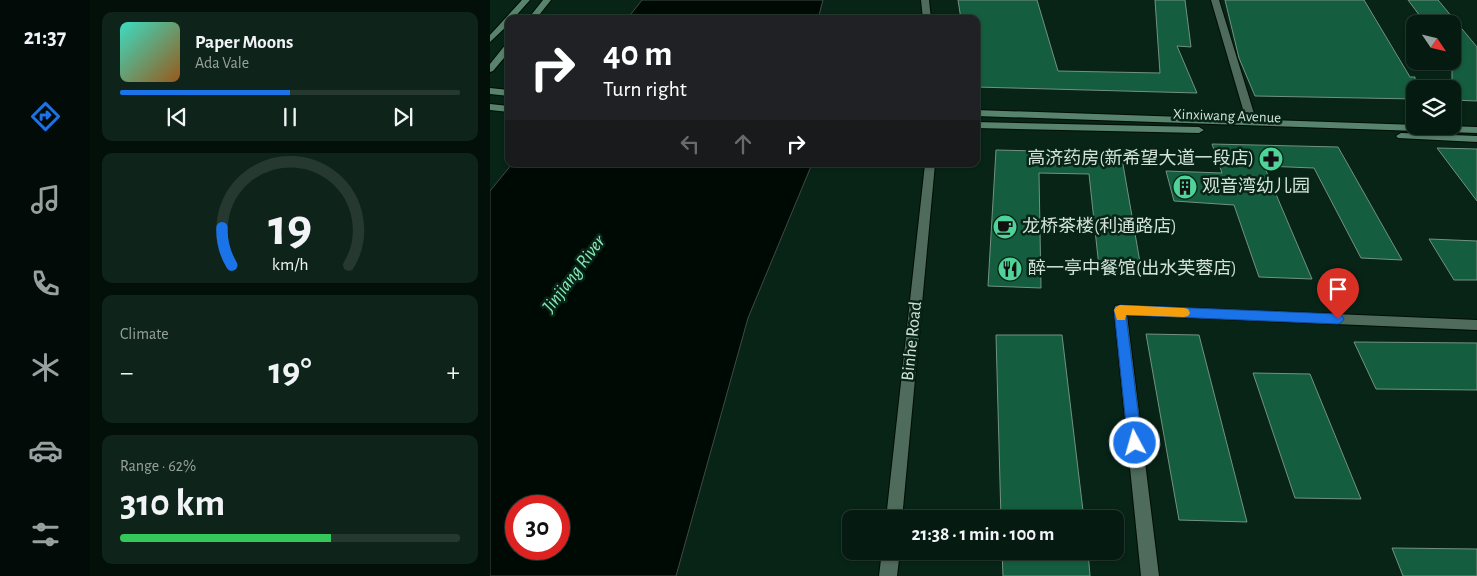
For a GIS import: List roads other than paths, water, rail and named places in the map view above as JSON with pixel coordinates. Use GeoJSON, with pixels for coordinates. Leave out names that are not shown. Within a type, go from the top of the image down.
{"type":"FeatureCollection","features":[{"type":"Feature","properties":{"kind":"street"},"geometry":{"type":"LineString","coordinates":[[513,15],[526,0]]}},
{"type":"Feature","properties":{"kind":"street"},"geometry":{"type":"LineString","coordinates":[[535,15],[547,0]]}},
{"type":"Feature","properties":{"kind":"street"},"geometry":{"type":"LineString","coordinates":[[925,0],[927,15]]}},
{"type":"Feature","properties":{"kind":"street"},"geometry":{"type":"LineString","coordinates":[[1215,0],[1252,123]]}},
{"type":"Feature","properties":{"kind":"street"},"geometry":{"type":"LineString","coordinates":[[490,40],[505,23]]}},
{"type":"Feature","properties":{"kind":"street"},"geometry":{"type":"LineString","coordinates":[[490,69],[505,51]]}},
{"type":"Feature","properties":{"kind":"street"},"geometry":{"type":"LineString","coordinates":[[490,91],[505,93]]}},
{"type":"Feature","properties":{"kind":"street"},"geometry":{"type":"LineString","coordinates":[[490,107],[505,109]]}},
{"type":"Feature","properties":{"kind":"street"},"geometry":{"type":"LineString","coordinates":[[980,113],[1477,130]]}},
{"type":"Feature","properties":{"kind":"street","name":"Xinxiwang Avenue"},"geometry":{"type":"LineString","coordinates":[[980,125],[1252,131],[1477,139]]}},
{"type":"Feature","properties":{"kind":"street","name":"Binhe Road"},"geometry":{"type":"LineString","coordinates":[[895,510],[930,167]]}},
{"type":"Feature","properties":{"kind":"street"},"geometry":{"type":"LineString","coordinates":[[1150,576],[1120,310],[1477,325]]}},
{"type":"Feature","properties":{"kind":"street"},"geometry":{"type":"LineString","coordinates":[[888,576],[890,560]]}},
{"type":"Feature","properties":{"kind":"water"},"geometry":{"type":"Polygon","coordinates":[[[642,0],[823,0],[819,15],[630,15],[642,0]]]}},
{"type":"Feature","properties":{"kind":"water","name":"Jinjiang River"},"geometry":{"type":"Polygon","coordinates":[[[510,167],[811,167],[748,318],[676,576],[490,576],[490,191],[510,167]]]}},
{"type":"Feature","properties":{"kind":"place","name":"高济药房(新希望大道一段店)"},"geometry":{"type":"Point","coordinates":[1271,159]}},
{"type":"Feature","properties":{"kind":"place","name":"观音湾幼儿园"},"geometry":{"type":"Point","coordinates":[1185,187]}},
{"type":"Feature","properties":{"kind":"place","name":"龙桥茶楼(利通路店)"},"geometry":{"type":"Point","coordinates":[1005,227]}},
{"type":"Feature","properties":{"kind":"place","name":"醉一亭中餐馆(出水芙蓉店)"},"geometry":{"type":"Point","coordinates":[1010,269]}}]}
